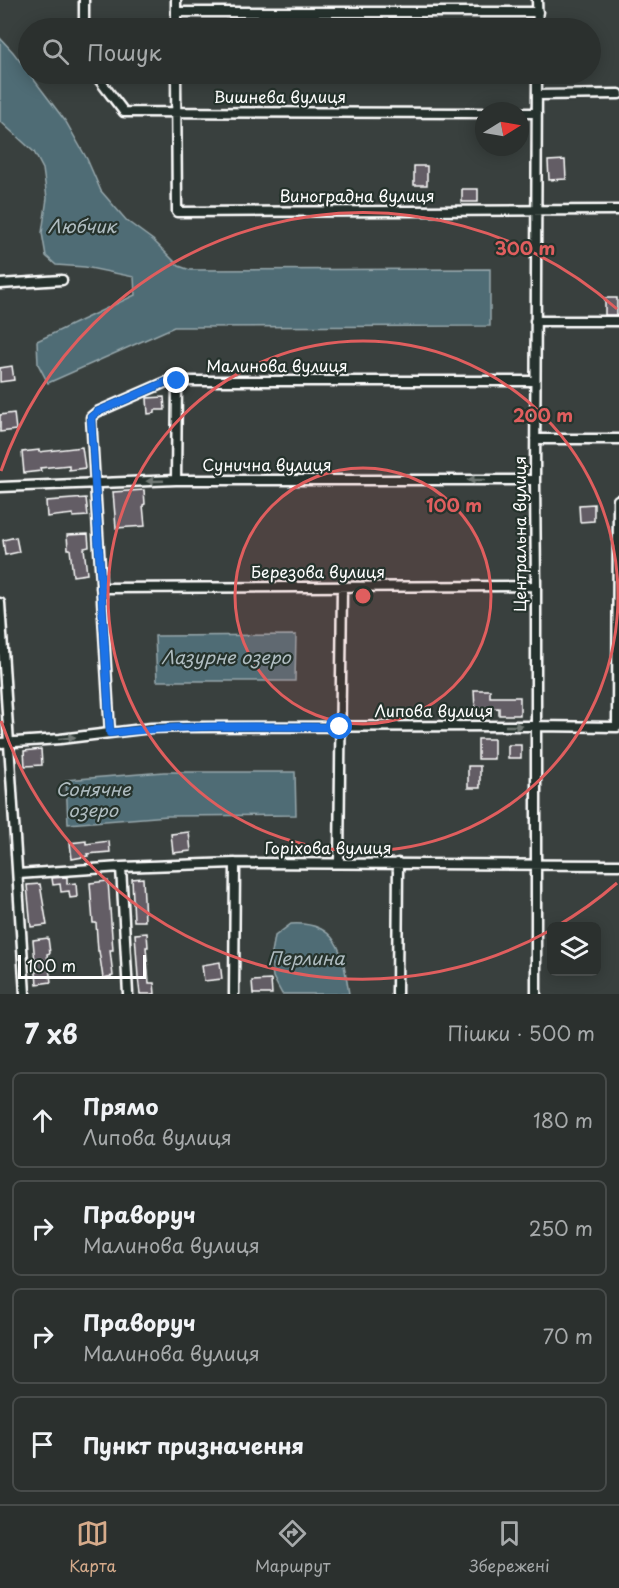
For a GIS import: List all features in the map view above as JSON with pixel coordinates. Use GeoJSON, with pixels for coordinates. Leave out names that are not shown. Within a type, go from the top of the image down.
{"type":"FeatureCollection","features":[{"type":"Feature","properties":{"kind":"street"},"geometry":{"type":"LineString","coordinates":[[84,0],[84,18]]}},
{"type":"Feature","properties":{"kind":"street"},"geometry":{"type":"LineString","coordinates":[[176,0],[176,18]]}},
{"type":"Feature","properties":{"kind":"street"},"geometry":{"type":"LineString","coordinates":[[537,0],[538,18]]}},
{"type":"Feature","properties":{"kind":"street"},"geometry":{"type":"LineString","coordinates":[[176,12],[538,12]]}},
{"type":"Feature","properties":{"kind":"street","name":"Вишнева вулиця"},"geometry":{"type":"LineString","coordinates":[[103,84],[124,112],[475,113]]}},
{"type":"Feature","properties":{"kind":"street"},"geometry":{"type":"LineString","coordinates":[[176,84],[176,112]]}},
{"type":"Feature","properties":{"kind":"street","name":"Центральна вулиця"},"geometry":{"type":"LineString","coordinates":[[536,994],[534,480],[537,84]]}},
{"type":"Feature","properties":{"kind":"street"},"geometry":{"type":"LineString","coordinates":[[537,95],[619,94]]}},
{"type":"Feature","properties":{"kind":"street","name":"Виноградна вулиця"},"geometry":{"type":"LineString","coordinates":[[176,112],[177,212],[619,210]]}},
{"type":"Feature","properties":{"kind":"street"},"geometry":{"type":"LineString","coordinates":[[529,113],[537,113]]}},
{"type":"Feature","properties":{"kind":"street"},"geometry":{"type":"LineString","coordinates":[[0,284],[62,280]]}},
{"type":"Feature","properties":{"kind":"street"},"geometry":{"type":"LineString","coordinates":[[535,321],[619,321]]}},
{"type":"Feature","properties":{"kind":"street"},"geometry":{"type":"LineString","coordinates":[[176,480],[177,381]]}},
{"type":"Feature","properties":{"kind":"street","name":"Малинова вулиця"},"geometry":{"type":"LineString","coordinates":[[110,733],[91,417],[97,412],[166,382],[177,381],[535,381]]}},
{"type":"Feature","properties":{"kind":"street"},"geometry":{"type":"LineString","coordinates":[[535,439],[619,439]]}},
{"type":"Feature","properties":{"kind":"street","name":"Сунична вулиця"},"geometry":{"type":"LineString","coordinates":[[0,487],[176,480],[534,480]]}},
{"type":"Feature","properties":{"kind":"street","name":"Липова вулиця"},"geometry":{"type":"LineString","coordinates":[[4,743],[151,728],[187,727],[535,726],[617,728],[618,500]]}},
{"type":"Feature","properties":{"kind":"street"},"geometry":{"type":"LineString","coordinates":[[339,863],[342,586]]}},
{"type":"Feature","properties":{"kind":"street","name":"Березова вулиця"},"geometry":{"type":"LineString","coordinates":[[101,588],[536,586]]}},
{"type":"Feature","properties":{"kind":"street"},"geometry":{"type":"LineString","coordinates":[[0,603],[4,743],[18,874],[25,994]]}},
{"type":"Feature","properties":{"kind":"street"},"geometry":{"type":"LineString","coordinates":[[234,994],[235,863]]}},
{"type":"Feature","properties":{"kind":"street","name":"Горіхова вулиця"},"geometry":{"type":"LineString","coordinates":[[18,874],[235,863],[619,865]]}},
{"type":"Feature","properties":{"kind":"street"},"geometry":{"type":"LineString","coordinates":[[397,994],[398,863]]}},
{"type":"Feature","properties":{"kind":"street"},"geometry":{"type":"LineString","coordinates":[[121,867],[128,994]]}},
{"type":"Feature","properties":{"kind":"water","name":"Любчик"},"geometry":{"type":"Polygon","coordinates":[[[0,38],[18,59],[18,84],[37,84],[66,122],[87,159],[101,191],[127,221],[153,240],[179,266],[190,270],[490,269],[490,326],[174,327],[48,383],[38,364],[37,341],[135,295],[134,277],[85,267],[56,265],[46,256],[42,233],[47,198],[43,169],[34,152],[0,121],[0,38]]]}},
{"type":"Feature","properties":{"kind":"water","name":"Лазурне озеро"},"geometry":{"type":"Polygon","coordinates":[[[296,635],[295,681],[157,681],[155,636],[296,635]]]}},
{"type":"Feature","properties":{"kind":"water","name":"Сонячне озеро"},"geometry":{"type":"Polygon","coordinates":[[[164,772],[295,772],[296,815],[168,816],[68,824],[66,780],[164,772]]]}},
{"type":"Feature","properties":{"kind":"water","name":"Перлина"},"geometry":{"type":"Polygon","coordinates":[[[291,924],[320,928],[329,935],[341,954],[349,994],[282,994],[273,977],[271,958],[275,936],[291,924]]]}},
{"type":"Feature","properties":{"kind":"building"},"geometry":{"type":"Polygon","coordinates":[[[565,160],[566,179],[549,180],[548,161],[565,160]]]}},
{"type":"Feature","properties":{"kind":"building"},"geometry":{"type":"Polygon","coordinates":[[[414,166],[427,166],[427,185],[414,185],[414,166]]]}},
{"type":"Feature","properties":{"kind":"building"},"geometry":{"type":"Polygon","coordinates":[[[462,189],[478,189],[478,202],[462,202],[462,189]]]}},
{"type":"Feature","properties":{"kind":"building"},"geometry":{"type":"Polygon","coordinates":[[[605,298],[617,298],[617,315],[605,315],[605,298]]]}},
{"type":"Feature","properties":{"kind":"building"},"geometry":{"type":"Polygon","coordinates":[[[12,366],[14,380],[0,382],[0,368],[12,366]]]}},
{"type":"Feature","properties":{"kind":"building"},"geometry":{"type":"Polygon","coordinates":[[[164,397],[165,410],[155,410],[155,413],[148,414],[147,398],[164,397]]]}},
{"type":"Feature","properties":{"kind":"building"},"geometry":{"type":"Polygon","coordinates":[[[14,413],[16,430],[0,432],[0,415],[14,413]]]}},
{"type":"Feature","properties":{"kind":"building"},"geometry":{"type":"Polygon","coordinates":[[[82,447],[85,468],[69,470],[69,465],[40,468],[41,471],[24,473],[22,452],[82,447]]]}},
{"type":"Feature","properties":{"kind":"building"},"geometry":{"type":"Polygon","coordinates":[[[144,490],[145,526],[116,528],[113,492],[144,490]]]}},
{"type":"Feature","properties":{"kind":"building"},"geometry":{"type":"Polygon","coordinates":[[[86,498],[88,516],[73,517],[73,514],[47,517],[46,501],[86,498]]]}},
{"type":"Feature","properties":{"kind":"building"},"geometry":{"type":"Polygon","coordinates":[[[594,504],[594,521],[580,522],[579,505],[594,504]]]}},
{"type":"Feature","properties":{"kind":"building"},"geometry":{"type":"Polygon","coordinates":[[[88,534],[89,547],[84,548],[87,574],[73,576],[67,535],[88,534]]]}},
{"type":"Feature","properties":{"kind":"building"},"geometry":{"type":"Polygon","coordinates":[[[16,537],[19,552],[5,555],[3,540],[16,537]]]}},
{"type":"Feature","properties":{"kind":"building"},"geometry":{"type":"Polygon","coordinates":[[[474,690],[490,690],[490,697],[520,697],[520,715],[499,715],[499,708],[475,709],[474,690]]]}},
{"type":"Feature","properties":{"kind":"building"},"geometry":{"type":"Polygon","coordinates":[[[478,739],[494,739],[494,759],[478,759],[478,739]]]}},
{"type":"Feature","properties":{"kind":"building"},"geometry":{"type":"Polygon","coordinates":[[[508,745],[521,745],[521,758],[508,758],[508,745]]]}},
{"type":"Feature","properties":{"kind":"building"},"geometry":{"type":"Polygon","coordinates":[[[41,749],[42,765],[25,766],[24,751],[41,749]]]}},
{"type":"Feature","properties":{"kind":"building"},"geometry":{"type":"Polygon","coordinates":[[[468,766],[480,766],[480,788],[468,788],[468,766]]]}},
{"type":"Feature","properties":{"kind":"building"},"geometry":{"type":"Polygon","coordinates":[[[189,832],[191,851],[173,853],[171,834],[189,832]]]}},
{"type":"Feature","properties":{"kind":"building"},"geometry":{"type":"Polygon","coordinates":[[[86,841],[86,844],[109,841],[110,852],[87,854],[88,856],[72,859],[70,843],[86,841]]]}},
{"type":"Feature","properties":{"kind":"building"},"geometry":{"type":"Polygon","coordinates":[[[67,877],[67,884],[76,883],[77,897],[70,898],[69,891],[61,892],[60,884],[53,885],[52,878],[67,877]]]}},
{"type":"Feature","properties":{"kind":"building"},"geometry":{"type":"Polygon","coordinates":[[[143,878],[145,921],[134,921],[132,879],[143,878]]]}},
{"type":"Feature","properties":{"kind":"building"},"geometry":{"type":"Polygon","coordinates":[[[108,881],[113,976],[103,978],[96,923],[93,923],[90,883],[108,881]]]}},
{"type":"Feature","properties":{"kind":"building"},"geometry":{"type":"Polygon","coordinates":[[[40,884],[47,925],[31,927],[27,885],[40,884]]]}},
{"type":"Feature","properties":{"kind":"building"},"geometry":{"type":"Polygon","coordinates":[[[147,933],[149,983],[154,983],[155,994],[140,994],[135,934],[147,933]]]}},
{"type":"Feature","properties":{"kind":"building"},"geometry":{"type":"Polygon","coordinates":[[[48,938],[50,953],[47,954],[51,982],[37,984],[33,940],[48,938]]]}},
{"type":"Feature","properties":{"kind":"building"},"geometry":{"type":"Polygon","coordinates":[[[220,962],[222,979],[204,981],[202,965],[220,962]]]}},
{"type":"Feature","properties":{"kind":"building"},"geometry":{"type":"Polygon","coordinates":[[[271,980],[272,994],[253,994],[252,981],[271,980]]]}},
{"type":"Feature","properties":{"kind":"route"},"geometry":{"type":"LineString","coordinates":[[177,381],[166,382],[97,412],[91,417],[110,733],[187,727],[340,727]]}}]}
